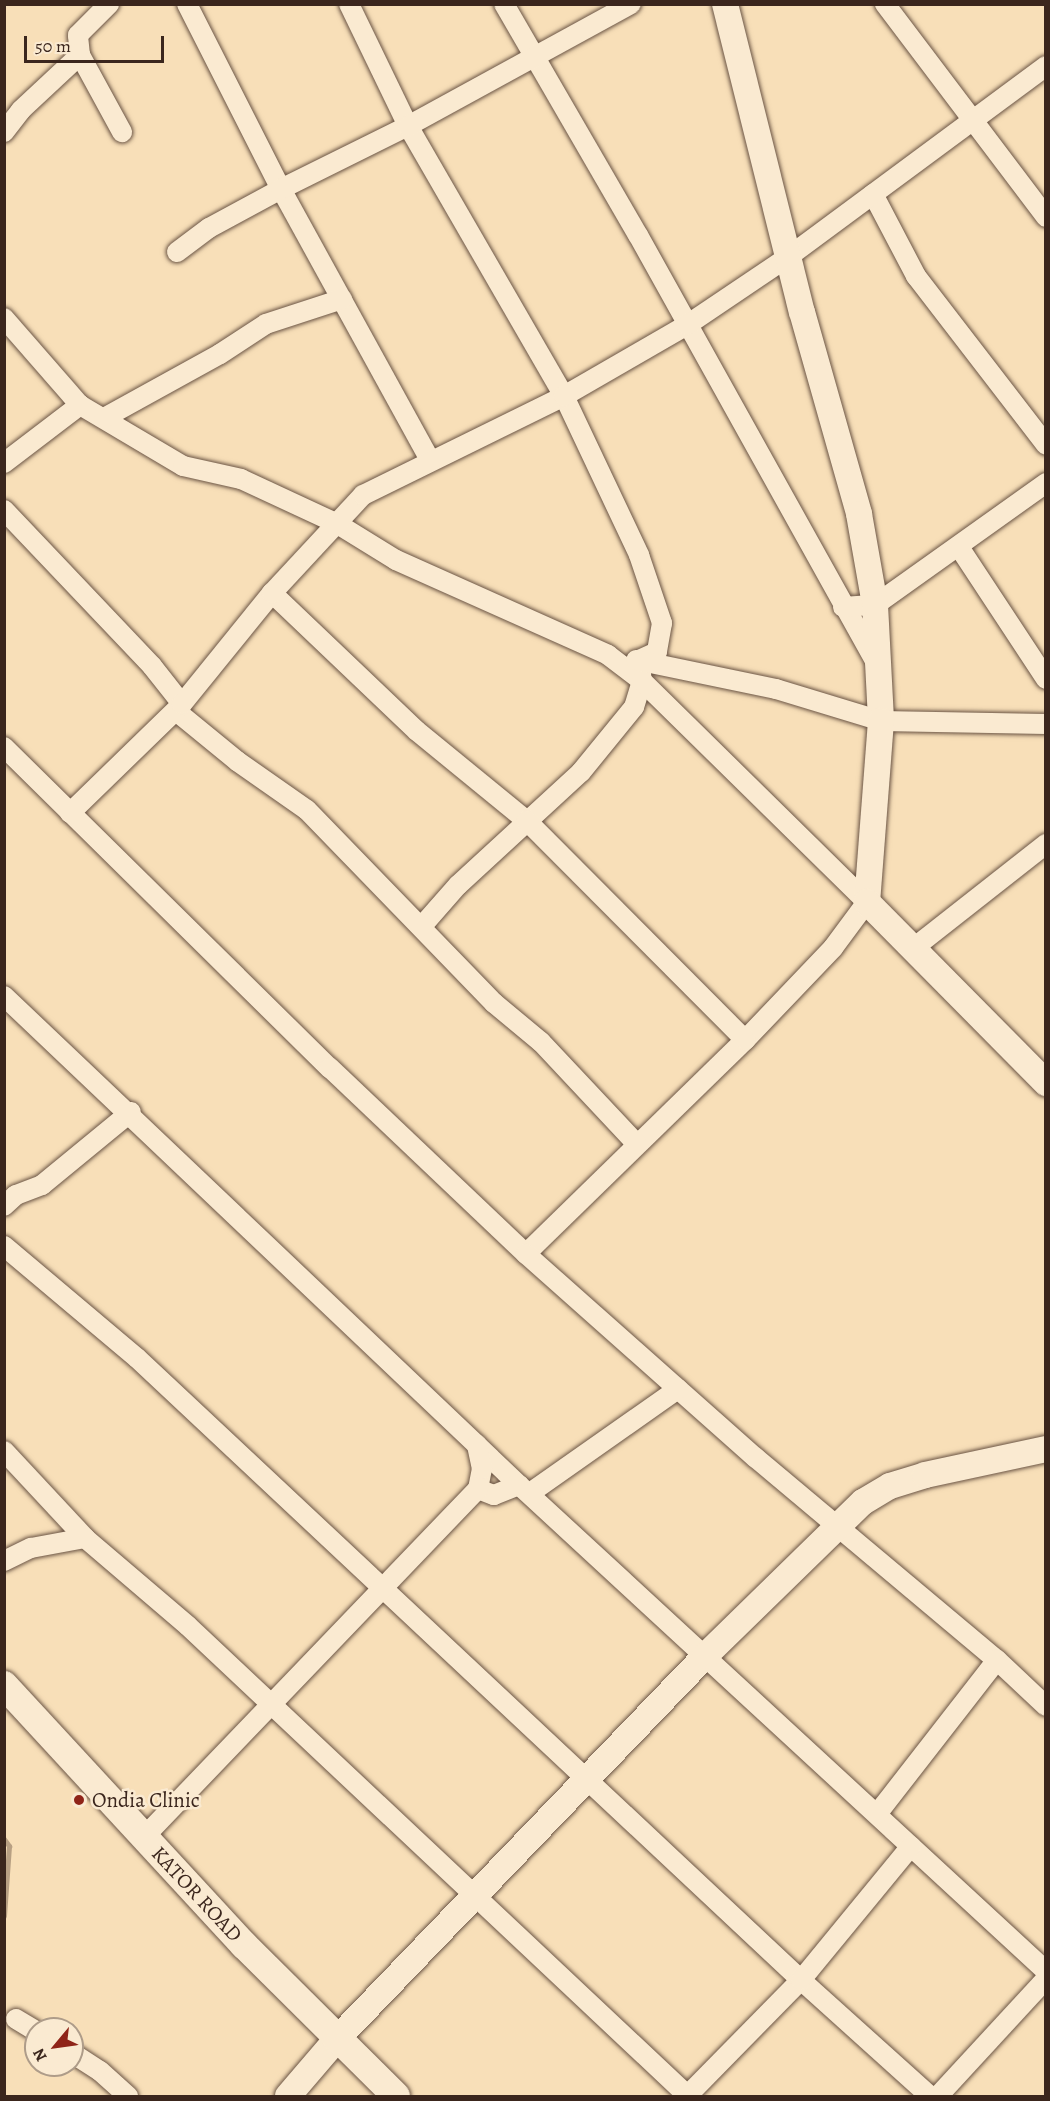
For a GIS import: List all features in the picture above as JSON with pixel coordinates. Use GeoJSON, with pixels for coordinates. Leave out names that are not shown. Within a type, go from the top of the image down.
{"type":"FeatureCollection","features":[{"type":"Feature","properties":{"kind":"main road","name":"KATOR ROAD"},"geometry":{"type":"LineString","coordinates":[[4,1685],[336,2040],[396,2097]]}},
{"type":"Feature","properties":{"kind":"street"},"geometry":{"type":"LineString","coordinates":[[109,4],[78,35],[80,55],[122,132]]}},
{"type":"Feature","properties":{"kind":"street"},"geometry":{"type":"LineString","coordinates":[[187,4],[280,189],[430,460]]}},
{"type":"Feature","properties":{"kind":"street"},"geometry":{"type":"LineString","coordinates":[[349,4],[408,126],[564,396],[639,555],[662,623],[657,652],[639,660]]}},
{"type":"Feature","properties":{"kind":"street"},"geometry":{"type":"LineString","coordinates":[[504,4],[537,57],[876,663]]}},
{"type":"Feature","properties":{"kind":"street"},"geometry":{"type":"LineString","coordinates":[[177,252],[209,228],[280,189],[408,126],[631,4]]}},
{"type":"Feature","properties":{"kind":"street"},"geometry":{"type":"LineString","coordinates":[[526,1254],[636,1143],[745,1040],[832,948],[867,902],[881,721],[876,663],[875,605],[860,514],[788,257],[725,4]]}},
{"type":"Feature","properties":{"kind":"street"},"geometry":{"type":"LineString","coordinates":[[885,4],[1046,217]]}},
{"type":"Feature","properties":{"kind":"street"},"geometry":{"type":"LineString","coordinates":[[4,132],[80,55]]}},
{"type":"Feature","properties":{"kind":"street"},"geometry":{"type":"LineString","coordinates":[[70,813],[179,707],[272,592],[363,495],[564,396],[687,325],[788,257],[1046,66]]}},
{"type":"Feature","properties":{"kind":"street"},"geometry":{"type":"LineString","coordinates":[[873,194],[916,276],[1046,445]]}},
{"type":"Feature","properties":{"kind":"street"},"geometry":{"type":"LineString","coordinates":[[104,418],[220,354],[266,324],[342,299]]}},
{"type":"Feature","properties":{"kind":"street"},"geometry":{"type":"LineString","coordinates":[[4,318],[80,405],[183,466],[241,479],[336,523],[396,560],[608,655],[642,681],[915,947],[1046,1083]]}},
{"type":"Feature","properties":{"kind":"street"},"geometry":{"type":"LineString","coordinates":[[4,463],[80,405]]}},
{"type":"Feature","properties":{"kind":"street"},"geometry":{"type":"LineString","coordinates":[[843,607],[875,605],[1046,483]]}},
{"type":"Feature","properties":{"kind":"street"},"geometry":{"type":"LineString","coordinates":[[4,510],[166,680],[179,707],[237,761],[307,810],[422,926],[494,1003],[541,1042],[636,1143]]}},
{"type":"Feature","properties":{"kind":"street"},"geometry":{"type":"LineString","coordinates":[[959,547],[1046,679]]}},
{"type":"Feature","properties":{"kind":"street"},"geometry":{"type":"LineString","coordinates":[[272,592],[417,731],[527,821],[745,1040]]}},
{"type":"Feature","properties":{"kind":"street"},"geometry":{"type":"LineString","coordinates":[[608,655],[776,689],[881,721],[1046,724]]}},
{"type":"Feature","properties":{"kind":"street"},"geometry":{"type":"LineString","coordinates":[[422,926],[458,885],[594,757],[634,707],[642,681],[639,660]]}},
{"type":"Feature","properties":{"kind":"street"},"geometry":{"type":"LineString","coordinates":[[4,747],[526,1254],[838,1527],[997,1660],[1046,1706]]}},
{"type":"Feature","properties":{"kind":"street"},"geometry":{"type":"LineString","coordinates":[[915,947],[1046,844]]}},
{"type":"Feature","properties":{"kind":"street"},"geometry":{"type":"LineString","coordinates":[[4,996],[131,1112],[477,1445],[1046,1971]]}},
{"type":"Feature","properties":{"kind":"street"},"geometry":{"type":"LineString","coordinates":[[4,1206],[16,1195],[42,1185],[131,1112]]}},
{"type":"Feature","properties":{"kind":"street"},"geometry":{"type":"LineString","coordinates":[[4,1246],[137,1358],[383,1585],[587,1780],[926,2095],[1046,1979]]}},
{"type":"Feature","properties":{"kind":"street"},"geometry":{"type":"LineString","coordinates":[[478,1489],[494,1495],[525,1489],[678,1389]]}},
{"type":"Feature","properties":{"kind":"street"},"geometry":{"type":"LineString","coordinates":[[144,1837],[271,1708],[383,1585],[478,1489],[482,1469],[477,1445]]}},
{"type":"Feature","properties":{"kind":"street"},"geometry":{"type":"LineString","coordinates":[[288,2097],[336,2040],[474,1895],[705,1656],[863,1502],[890,1486],[925,1475],[1046,1449]]}},
{"type":"Feature","properties":{"kind":"street"},"geometry":{"type":"LineString","coordinates":[[4,1451],[85,1538],[188,1626],[271,1708],[688,2096],[801,1980],[911,1846]]}},
{"type":"Feature","properties":{"kind":"street"},"geometry":{"type":"LineString","coordinates":[[4,1561],[31,1548],[85,1538]]}},
{"type":"Feature","properties":{"kind":"street"},"geometry":{"type":"LineString","coordinates":[[877,1814],[997,1660]]}},
{"type":"Feature","properties":{"kind":"street"},"geometry":{"type":"LineString","coordinates":[[15,2019],[24,2024]]}},
{"type":"Feature","properties":{"kind":"street"},"geometry":{"type":"LineString","coordinates":[[84,2061],[100,2071],[128,2097]]}},
{"type":"Feature","properties":{"kind":"waterway"},"geometry":{"type":"LineString","coordinates":[[4,1839],[9,1846],[4,1916]]}},
{"type":"Feature","properties":{"kind":"place","name":"Ondia Clinic"},"geometry":{"type":"Point","coordinates":[79,1800]}}]}
